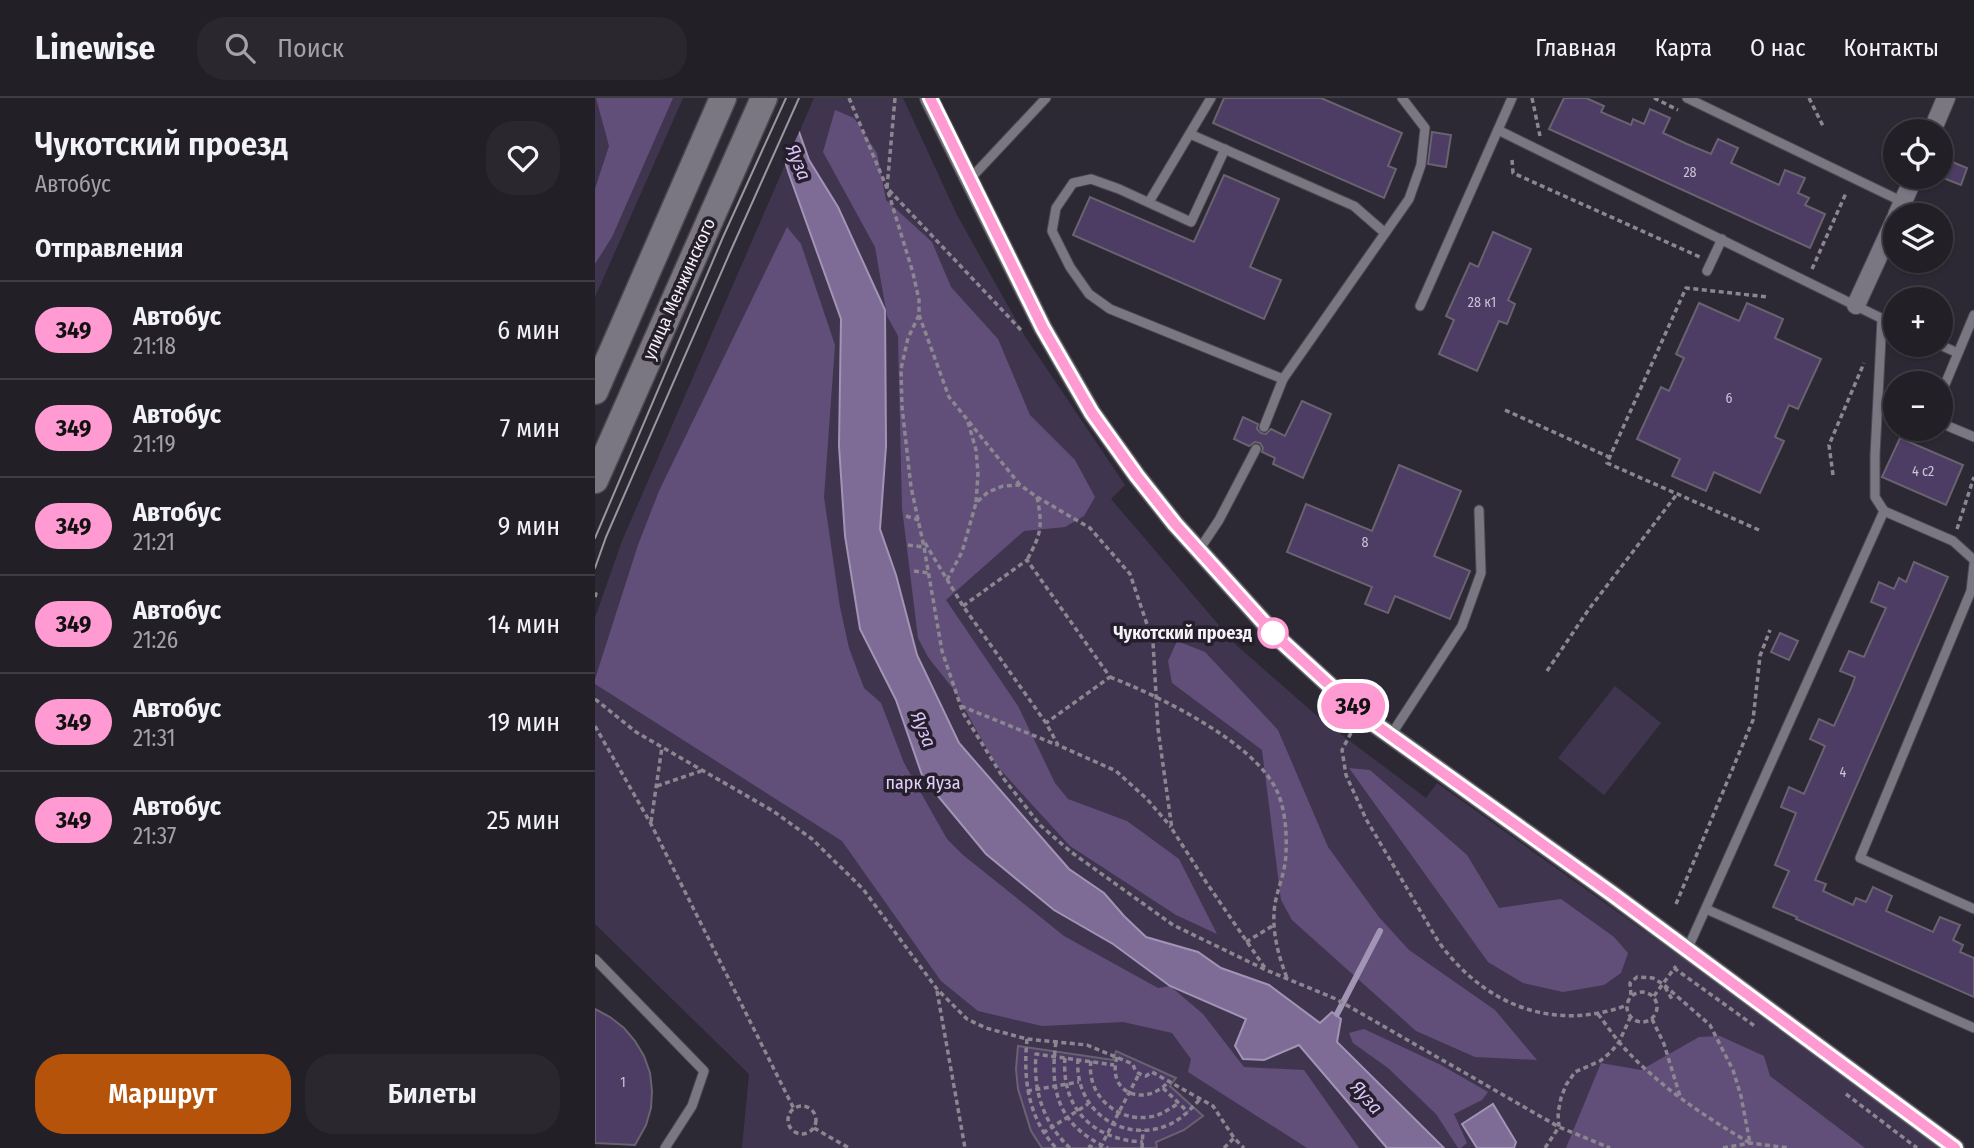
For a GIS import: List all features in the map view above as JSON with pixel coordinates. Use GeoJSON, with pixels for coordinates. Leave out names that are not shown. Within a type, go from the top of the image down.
{"type":"FeatureCollection","features":[{"type":"Feature","properties":{"kind":"main road","name":"улица Менжинского"},"geometry":{"type":"LineString","coordinates":[[595,391],[723,98]]}},
{"type":"Feature","properties":{"kind":"main road","name":"улица Менжинского"},"geometry":{"type":"LineString","coordinates":[[595,480],[764,98]]}},
{"type":"Feature","properties":{"kind":"street"},"geometry":{"type":"LineString","coordinates":[[929,98],[1043,328],[1092,413],[1175,524],[1277,637],[1362,715],[1955,1148]]}},
{"type":"Feature","properties":{"kind":"street"},"geometry":{"type":"LineString","coordinates":[[1937,119],[1946,98]]}},
{"type":"Feature","properties":{"kind":"street"},"geometry":{"type":"LineString","coordinates":[[1857,305],[1883,247]]}},
{"type":"Feature","properties":{"kind":"lane"},"geometry":{"type":"LineString","coordinates":[[970,179],[1046,98]]}},
{"type":"Feature","properties":{"kind":"lane"},"geometry":{"type":"LineString","coordinates":[[1149,202],[1211,98]]}},
{"type":"Feature","properties":{"kind":"lane"},"geometry":{"type":"LineString","coordinates":[[1264,426],[1283,379],[1409,199],[1421,165],[1425,128],[1402,98]]}},
{"type":"Feature","properties":{"kind":"lane"},"geometry":{"type":"LineString","coordinates":[[1420,306],[1512,98]]}},
{"type":"Feature","properties":{"kind":"lane"},"geometry":{"type":"LineString","coordinates":[[1687,98],[1883,203]]}},
{"type":"Feature","properties":{"kind":"lane"},"geometry":{"type":"LineString","coordinates":[[1497,130],[1882,319],[1875,497],[1884,510],[1953,541],[1974,562],[1971,591],[1860,858],[1974,909]]}},
{"type":"Feature","properties":{"kind":"lane"},"geometry":{"type":"LineString","coordinates":[[1190,134],[1354,206],[1385,233]]}},
{"type":"Feature","properties":{"kind":"lane"},"geometry":{"type":"LineString","coordinates":[[1225,149],[1191,222],[1091,179],[1073,183],[1056,208],[1052,231],[1070,267],[1089,294],[1110,309],[1283,379]]}},
{"type":"Feature","properties":{"kind":"lane"},"geometry":{"type":"LineString","coordinates":[[1707,271],[1722,239]]}},
{"type":"Feature","properties":{"kind":"lane"},"geometry":{"type":"LineString","coordinates":[[1951,371],[1974,315]]}},
{"type":"Feature","properties":{"kind":"lane"},"geometry":{"type":"LineString","coordinates":[[1953,351],[1958,353]]}},
{"type":"Feature","properties":{"kind":"lane"},"geometry":{"type":"LineString","coordinates":[[1953,428],[1974,437]]}},
{"type":"Feature","properties":{"kind":"lane"},"geometry":{"type":"LineString","coordinates":[[1199,550],[1219,520],[1256,449]]}},
{"type":"Feature","properties":{"kind":"lane"},"geometry":{"type":"LineString","coordinates":[[1391,735],[1462,626],[1481,573],[1479,510]]}},
{"type":"Feature","properties":{"kind":"lane"},"geometry":{"type":"LineString","coordinates":[[1687,950],[1884,510]]}},
{"type":"Feature","properties":{"kind":"lane"},"geometry":{"type":"LineString","coordinates":[[1706,909],[1974,1028]]}},
{"type":"Feature","properties":{"kind":"lane"},"geometry":{"type":"LineString","coordinates":[[595,959],[704,1070],[692,1107],[665,1148]]}},
{"type":"Feature","properties":{"kind":"path"},"geometry":{"type":"LineString","coordinates":[[849,98],[887,188],[913,273],[919,300],[919,315],[949,397],[1020,485],[1090,528],[1130,574],[1153,642],[1158,729],[1172,829]]}},
{"type":"Feature","properties":{"kind":"path"},"geometry":{"type":"LineString","coordinates":[[895,98],[887,188],[1028,337]]}},
{"type":"Feature","properties":{"kind":"path"},"geometry":{"type":"LineString","coordinates":[[1532,98],[1540,138]]}},
{"type":"Feature","properties":{"kind":"path"},"geometry":{"type":"LineString","coordinates":[[1654,98],[1678,110]]}},
{"type":"Feature","properties":{"kind":"path"},"geometry":{"type":"LineString","coordinates":[[1809,98],[1823,125]]}},
{"type":"Feature","properties":{"kind":"path"},"geometry":{"type":"LineString","coordinates":[[1529,132],[1547,141]]}},
{"type":"Feature","properties":{"kind":"path"},"geometry":{"type":"LineString","coordinates":[[1512,160],[1513,173],[1711,262]]}},
{"type":"Feature","properties":{"kind":"path"},"geometry":{"type":"LineString","coordinates":[[1822,274],[1812,269],[1846,193],[1834,187]]}},
{"type":"Feature","properties":{"kind":"path"},"geometry":{"type":"LineString","coordinates":[[1759,530],[1607,463],[1686,288],[1768,298]]}},
{"type":"Feature","properties":{"kind":"path"},"geometry":{"type":"LineString","coordinates":[[919,315],[908,338],[901,369],[902,407],[911,487],[942,651],[963,713],[1004,779],[1040,825],[1071,852],[1173,925],[1266,970],[1352,1007],[1559,1127],[1610,1148]]}},
{"type":"Feature","properties":{"kind":"path"},"geometry":{"type":"LineString","coordinates":[[1833,475],[1829,445],[1868,353]]}},
{"type":"Feature","properties":{"kind":"path"},"geometry":{"type":"LineString","coordinates":[[1505,410],[1609,457]]}},
{"type":"Feature","properties":{"kind":"path"},"geometry":{"type":"LineString","coordinates":[[947,580],[962,552],[977,503],[976,450],[966,418]]}},
{"type":"Feature","properties":{"kind":"path"},"geometry":{"type":"LineString","coordinates":[[1953,541],[1974,477]]}},
{"type":"Feature","properties":{"kind":"path"},"geometry":{"type":"LineString","coordinates":[[977,503],[988,492],[1003,486],[1020,485]]}},
{"type":"Feature","properties":{"kind":"path"},"geometry":{"type":"LineString","coordinates":[[1547,671],[1589,609],[1677,494]]}},
{"type":"Feature","properties":{"kind":"path"},"geometry":{"type":"LineString","coordinates":[[963,606],[1027,560],[1040,537],[1041,516],[1037,497]]}},
{"type":"Feature","properties":{"kind":"path"},"geometry":{"type":"LineString","coordinates":[[906,516],[919,520]]}},
{"type":"Feature","properties":{"kind":"path"},"geometry":{"type":"LineString","coordinates":[[923,540],[963,606],[1046,723],[1058,745]]}},
{"type":"Feature","properties":{"kind":"path"},"geometry":{"type":"LineString","coordinates":[[908,545],[924,547]]}},
{"type":"Feature","properties":{"kind":"path"},"geometry":{"type":"LineString","coordinates":[[1027,560],[1110,677],[1137,687],[1203,722],[1261,766],[1276,789],[1285,817],[1286,853],[1275,906],[1275,925],[1279,956],[1287,979]]}},
{"type":"Feature","properties":{"kind":"path"},"geometry":{"type":"LineString","coordinates":[[914,571],[929,573]]}},
{"type":"Feature","properties":{"kind":"path"},"geometry":{"type":"LineString","coordinates":[[1677,904],[1753,720],[1761,656],[1770,629]]}},
{"type":"Feature","properties":{"kind":"path"},"geometry":{"type":"LineString","coordinates":[[1046,723],[1110,677]]}},
{"type":"Feature","properties":{"kind":"path"},"geometry":{"type":"LineString","coordinates":[[595,699],[636,732],[773,811],[811,839],[863,889],[937,989],[967,1019],[986,1028],[1027,1039],[1087,1045],[1133,1063],[1139,1074],[1146,1076],[1152,1072],[1213,1107],[1244,1148]]}},
{"type":"Feature","properties":{"kind":"path"},"geometry":{"type":"LineString","coordinates":[[961,706],[1116,771],[1147,799],[1172,829],[1266,970]]}},
{"type":"Feature","properties":{"kind":"path"},"geometry":{"type":"LineString","coordinates":[[595,726],[651,824],[794,1109]]}},
{"type":"Feature","properties":{"kind":"path"},"geometry":{"type":"LineString","coordinates":[[1351,733],[1342,750],[1346,775],[1366,819],[1451,959],[1485,988],[1512,1004],[1539,1013],[1598,1014],[1625,1006],[1631,995],[1630,983],[1637,977],[1653,978],[1663,984],[1710,1025],[1733,1070],[1741,1096],[1749,1143]]}},
{"type":"Feature","properties":{"kind":"path"},"geometry":{"type":"LineString","coordinates":[[651,824],[662,747]]}},
{"type":"Feature","properties":{"kind":"path"},"geometry":{"type":"LineString","coordinates":[[657,786],[702,771]]}},
{"type":"Feature","properties":{"kind":"path"},"geometry":{"type":"LineString","coordinates":[[1246,942],[1275,925]]}},
{"type":"Feature","properties":{"kind":"path"},"geometry":{"type":"LineString","coordinates":[[1674,968],[1761,1030]]}},
{"type":"Feature","properties":{"kind":"path"},"geometry":{"type":"LineString","coordinates":[[1654,996],[1663,984]]}},
{"type":"Feature","properties":{"kind":"path"},"geometry":{"type":"LineString","coordinates":[[1663,984],[1673,1001]]}},
{"type":"Feature","properties":{"kind":"path"},"geometry":{"type":"LineString","coordinates":[[937,989],[965,1148]]}},
{"type":"Feature","properties":{"kind":"path"},"geometry":{"type":"LineString","coordinates":[[1625,1006],[1630,1017],[1640,1023],[1652,1019],[1658,1008],[1654,996],[1643,991],[1631,995]]}},
{"type":"Feature","properties":{"kind":"path"},"geometry":{"type":"LineString","coordinates":[[1598,1014],[1630,1054],[1680,1097],[1749,1143]]}},
{"type":"Feature","properties":{"kind":"path"},"geometry":{"type":"LineString","coordinates":[[1545,1148],[1559,1127],[1560,1098],[1575,1072],[1600,1061],[1611,1052],[1619,1042],[1630,1017]]}},
{"type":"Feature","properties":{"kind":"path"},"geometry":{"type":"LineString","coordinates":[[1652,1019],[1664,1044],[1680,1097]]}},
{"type":"Feature","properties":{"kind":"path"},"geometry":{"type":"LineString","coordinates":[[1027,1039],[1027,1091],[1043,1133],[1056,1148]]}},
{"type":"Feature","properties":{"kind":"path"},"geometry":{"type":"LineString","coordinates":[[1056,1042],[1054,1086],[1061,1106],[1079,1130],[1101,1147],[1108,1148]]}},
{"type":"Feature","properties":{"kind":"path"},"geometry":{"type":"LineString","coordinates":[[1070,1148],[1052,1128],[1043,1111],[1037,1089],[1036,1054],[1114,1065]]}},
{"type":"Feature","properties":{"kind":"path"},"geometry":{"type":"LineString","coordinates":[[1065,1057],[1066,1084],[1077,1111],[1107,1135],[1143,1142]]}},
{"type":"Feature","properties":{"kind":"path"},"geometry":{"type":"LineString","coordinates":[[1117,1057],[1114,1065],[1118,1082],[1129,1093],[1149,1095],[1163,1088],[1169,1081]]}},
{"type":"Feature","properties":{"kind":"path"},"geometry":{"type":"LineString","coordinates":[[1078,1059],[1079,1082],[1083,1094],[1089,1104],[1113,1124],[1143,1130],[1166,1126],[1188,1112],[1201,1098]]}},
{"type":"Feature","properties":{"kind":"path"},"geometry":{"type":"LineString","coordinates":[[1091,1061],[1091,1078],[1095,1090],[1101,1100],[1119,1113],[1138,1118],[1149,1117],[1179,1103]]}},
{"type":"Feature","properties":{"kind":"path"},"geometry":{"type":"LineString","coordinates":[[1101,1147],[1139,1074]]}},
{"type":"Feature","properties":{"kind":"path"},"geometry":{"type":"LineString","coordinates":[[1027,1091],[1079,1082]]}},
{"type":"Feature","properties":{"kind":"path"},"geometry":{"type":"LineString","coordinates":[[1163,1088],[1188,1112]]}},
{"type":"Feature","properties":{"kind":"path"},"geometry":{"type":"LineString","coordinates":[[1845,1093],[1917,1148]]}},
{"type":"Feature","properties":{"kind":"path"},"geometry":{"type":"LineString","coordinates":[[1043,1133],[1089,1104]]}},
{"type":"Feature","properties":{"kind":"path"},"geometry":{"type":"LineString","coordinates":[[804,1107],[816,1117],[814,1128],[800,1134],[791,1129],[788,1118],[794,1109],[804,1107]]}},
{"type":"Feature","properties":{"kind":"path"},"geometry":{"type":"LineString","coordinates":[[814,1128],[849,1148]]}},
{"type":"Feature","properties":{"kind":"path"},"geometry":{"type":"LineString","coordinates":[[1142,1148],[1143,1130]]}},
{"type":"Feature","properties":{"kind":"path"},"geometry":{"type":"LineString","coordinates":[[1224,1148],[1234,1138]]}},
{"type":"Feature","properties":{"kind":"path"},"geometry":{"type":"LineString","coordinates":[[1723,1148],[1749,1143],[1789,1148]]}},
{"type":"Feature","properties":{"kind":"green space"},"geometry":{"type":"Polygon","coordinates":[[[595,98],[683,98],[595,297],[595,98]]]}},
{"type":"Feature","properties":{"kind":"green space","name":"парк Яуза"},"geometry":{"type":"Polygon","coordinates":[[[814,98],[903,98],[957,215],[1026,338],[1125,485],[1111,499],[1235,644],[1323,721],[1426,798],[1437,783],[1682,958],[1940,1148],[742,1148],[749,1074],[595,924],[595,618],[622,541],[814,98]]]}},
{"type":"Feature","properties":{"kind":"green space"},"geometry":{"type":"Polygon","coordinates":[[[1615,686],[1661,723],[1604,795],[1558,758],[1615,686]]]}},
{"type":"Feature","properties":{"kind":"shaded area"},"geometry":{"type":"Polygon","coordinates":[[[596,98],[673,98],[612,237],[595,264],[595,189],[609,146],[596,98]]]}},
{"type":"Feature","properties":{"kind":"shaded area"},"geometry":{"type":"Polygon","coordinates":[[[835,110],[854,118],[877,153],[886,200],[932,242],[951,287],[998,339],[1030,415],[1075,460],[1095,497],[1084,516],[1065,527],[1024,531],[946,600],[1018,706],[1055,783],[1068,799],[1127,821],[1179,859],[1217,934],[1176,915],[1070,846],[996,765],[954,690],[928,657],[918,638],[902,508],[898,336],[887,316],[875,247],[823,152],[835,110]]]}},
{"type":"Feature","properties":{"kind":"shaded area"},"geometry":{"type":"Polygon","coordinates":[[[787,227],[801,244],[835,345],[824,497],[840,607],[849,648],[864,688],[881,703],[904,763],[947,839],[963,855],[1064,936],[1158,988],[1170,986],[1203,1014],[1244,1067],[1304,1070],[1359,1148],[1307,1148],[1188,1072],[1191,1059],[1172,1033],[1123,1022],[1042,1026],[978,1011],[941,981],[842,841],[595,684],[638,545],[659,491],[787,227]]]}},
{"type":"Feature","properties":{"kind":"shaded area"},"geometry":{"type":"Polygon","coordinates":[[[1177,641],[1205,652],[1278,730],[1328,847],[1379,917],[1409,950],[1495,1010],[1537,1060],[1475,1057],[1416,1031],[1292,920],[1281,900],[1262,750],[1172,683],[1168,661],[1177,641]]]}},
{"type":"Feature","properties":{"kind":"shaded area"},"geometry":{"type":"Polygon","coordinates":[[[1349,768],[1370,770],[1467,855],[1499,908],[1561,899],[1614,937],[1628,953],[1621,973],[1604,985],[1563,992],[1523,983],[1488,962],[1349,768]]]}},
{"type":"Feature","properties":{"kind":"shaded area"},"geometry":{"type":"Polygon","coordinates":[[[1364,1029],[1441,1065],[1488,1092],[1482,1100],[1454,1114],[1467,1143],[1458,1148],[1436,1114],[1388,1068],[1353,1043],[1349,1033],[1364,1029]]]}},
{"type":"Feature","properties":{"kind":"shaded area"},"geometry":{"type":"Polygon","coordinates":[[[1720,1036],[1764,1056],[1770,1076],[1865,1148],[1566,1148],[1601,1063],[1641,1070],[1699,1037],[1720,1036]]]}},
{"type":"Feature","properties":{"kind":"water","name":"Яуза"},"geometry":{"type":"Polygon","coordinates":[[[765,98],[787,98],[809,160],[838,207],[885,310],[886,446],[880,529],[896,575],[917,655],[959,743],[1069,869],[1104,893],[1146,937],[1198,952],[1221,968],[1269,985],[1320,1023],[1332,1012],[1341,1019],[1337,1042],[1444,1148],[1387,1148],[1299,1045],[1264,1060],[1243,1059],[1235,1046],[1246,1019],[1170,986],[1113,944],[1054,910],[986,854],[923,778],[896,700],[860,629],[845,536],[839,446],[841,319],[765,98]]]}},
{"type":"Feature","properties":{"kind":"water"},"geometry":{"type":"Polygon","coordinates":[[[1493,1104],[1516,1142],[1514,1148],[1477,1148],[1462,1124],[1493,1104]]]}},
{"type":"Feature","properties":{"kind":"pier"},"geometry":{"type":"Polygon","coordinates":[[[762,98],[790,98],[801,128],[783,167],[762,98]]]}},
{"type":"Feature","properties":{"kind":"building"},"geometry":{"type":"Polygon","coordinates":[[[1224,98],[1321,98],[1402,133],[1388,166],[1396,169],[1384,198],[1213,123],[1224,98]]]}},
{"type":"Feature","properties":{"kind":"building"},"geometry":{"type":"Polygon","coordinates":[[[1564,98],[1586,98],[1604,106],[1601,112],[1631,125],[1633,119],[1644,124],[1650,109],[1670,118],[1663,133],[1711,154],[1718,139],[1738,148],[1731,163],[1779,185],[1785,170],[1805,178],[1798,193],[1809,198],[1805,205],[1825,214],[1810,248],[1549,129],[1564,98]]]}},
{"type":"Feature","properties":{"kind":"building"},"geometry":{"type":"Polygon","coordinates":[[[1432,132],[1451,135],[1446,167],[1428,164],[1432,132]]]}},
{"type":"Feature","properties":{"kind":"building"},"geometry":{"type":"Polygon","coordinates":[[[1953,162],[1967,168],[1961,185],[1953,182],[1953,162]]]}},
{"type":"Feature","properties":{"kind":"building"},"geometry":{"type":"Polygon","coordinates":[[[1224,175],[1279,199],[1250,267],[1281,280],[1264,319],[1073,235],[1090,197],[1194,242],[1224,175]]]}},
{"type":"Feature","properties":{"kind":"building"},"geometry":{"type":"Polygon","coordinates":[[[1493,232],[1531,249],[1508,300],[1515,304],[1507,324],[1499,321],[1477,371],[1439,354],[1454,320],[1446,316],[1470,263],[1478,267],[1493,232]]]}},
{"type":"Feature","properties":{"kind":"building"},"geometry":{"type":"Polygon","coordinates":[[[1699,303],[1739,321],[1747,303],[1783,319],[1775,338],[1821,359],[1798,409],[1789,405],[1775,437],[1784,441],[1760,493],[1714,472],[1706,491],[1672,476],[1680,459],[1637,439],[1661,387],[1669,391],[1684,358],[1676,354],[1699,303]]]}},
{"type":"Feature","properties":{"kind":"building"},"geometry":{"type":"Polygon","coordinates":[[[1302,401],[1331,414],[1303,478],[1273,464],[1275,458],[1262,452],[1260,443],[1255,442],[1249,446],[1234,439],[1243,417],[1258,424],[1257,429],[1261,433],[1266,434],[1271,429],[1285,436],[1302,401]]]}},
{"type":"Feature","properties":{"kind":"building"},"geometry":{"type":"Polygon","coordinates":[[[1899,441],[1907,441],[1963,465],[1946,505],[1882,477],[1899,441]]]}},
{"type":"Feature","properties":{"kind":"building"},"geometry":{"type":"Polygon","coordinates":[[[1399,465],[1461,491],[1434,556],[1470,571],[1450,619],[1395,596],[1388,613],[1365,604],[1372,587],[1287,552],[1306,504],[1372,531],[1399,465]]]}},
{"type":"Feature","properties":{"kind":"building"},"geometry":{"type":"Polygon","coordinates":[[[1914,562],[1948,577],[1815,880],[1826,884],[1823,891],[1853,905],[1856,898],[1866,902],[1873,887],[1892,896],[1886,911],[1933,932],[1940,917],[1960,925],[1953,940],[1963,945],[1960,952],[1974,958],[1974,997],[1773,907],[1789,871],[1775,865],[1796,813],[1781,807],[1789,787],[1804,794],[1825,746],[1810,739],[1819,719],[1834,726],[1851,688],[1855,677],[1840,671],[1849,651],[1864,657],[1886,608],[1871,602],[1879,582],[1894,589],[1899,578],[1906,582],[1914,562]]]}},
{"type":"Feature","properties":{"kind":"building"},"geometry":{"type":"Polygon","coordinates":[[[1780,633],[1798,641],[1789,660],[1771,652],[1780,633]]]}},
{"type":"Feature","properties":{"kind":"building"},"geometry":{"type":"Polygon","coordinates":[[[595,1009],[624,1028],[644,1056],[650,1073],[651,1108],[646,1125],[635,1145],[595,1143],[595,1009]]]}},
{"type":"Feature","properties":{"kind":"building"},"geometry":{"type":"Polygon","coordinates":[[[1018,1046],[1113,1060],[1116,1051],[1176,1078],[1170,1086],[1203,1116],[1184,1130],[1156,1142],[1157,1148],[1042,1148],[1031,1131],[1018,1089],[1018,1046]]]}},
{"type":"Feature","properties":{"kind":"waterway"},"geometry":{"type":"LineString","coordinates":[[1337,1014],[1380,931]]}},
{"type":"Feature","properties":{"kind":"tram line"},"geometry":{"type":"LineString","coordinates":[[595,538],[723,237],[786,98]]}},
{"type":"Feature","properties":{"kind":"tram line"},"geometry":{"type":"LineString","coordinates":[[595,568],[606,537],[799,98]]}},
{"type":"Feature","properties":{"kind":"bus line","name":"349"},"geometry":{"type":"LineString","coordinates":[[930,98],[1043,328],[1092,413],[1117,450],[1175,524],[1277,637],[1362,715],[1612,894],[1955,1148]]}},
{"type":"Feature","properties":{"kind":"place","name":"Чукотский проезд"},"geometry":{"type":"Point","coordinates":[1273,633]}}]}
